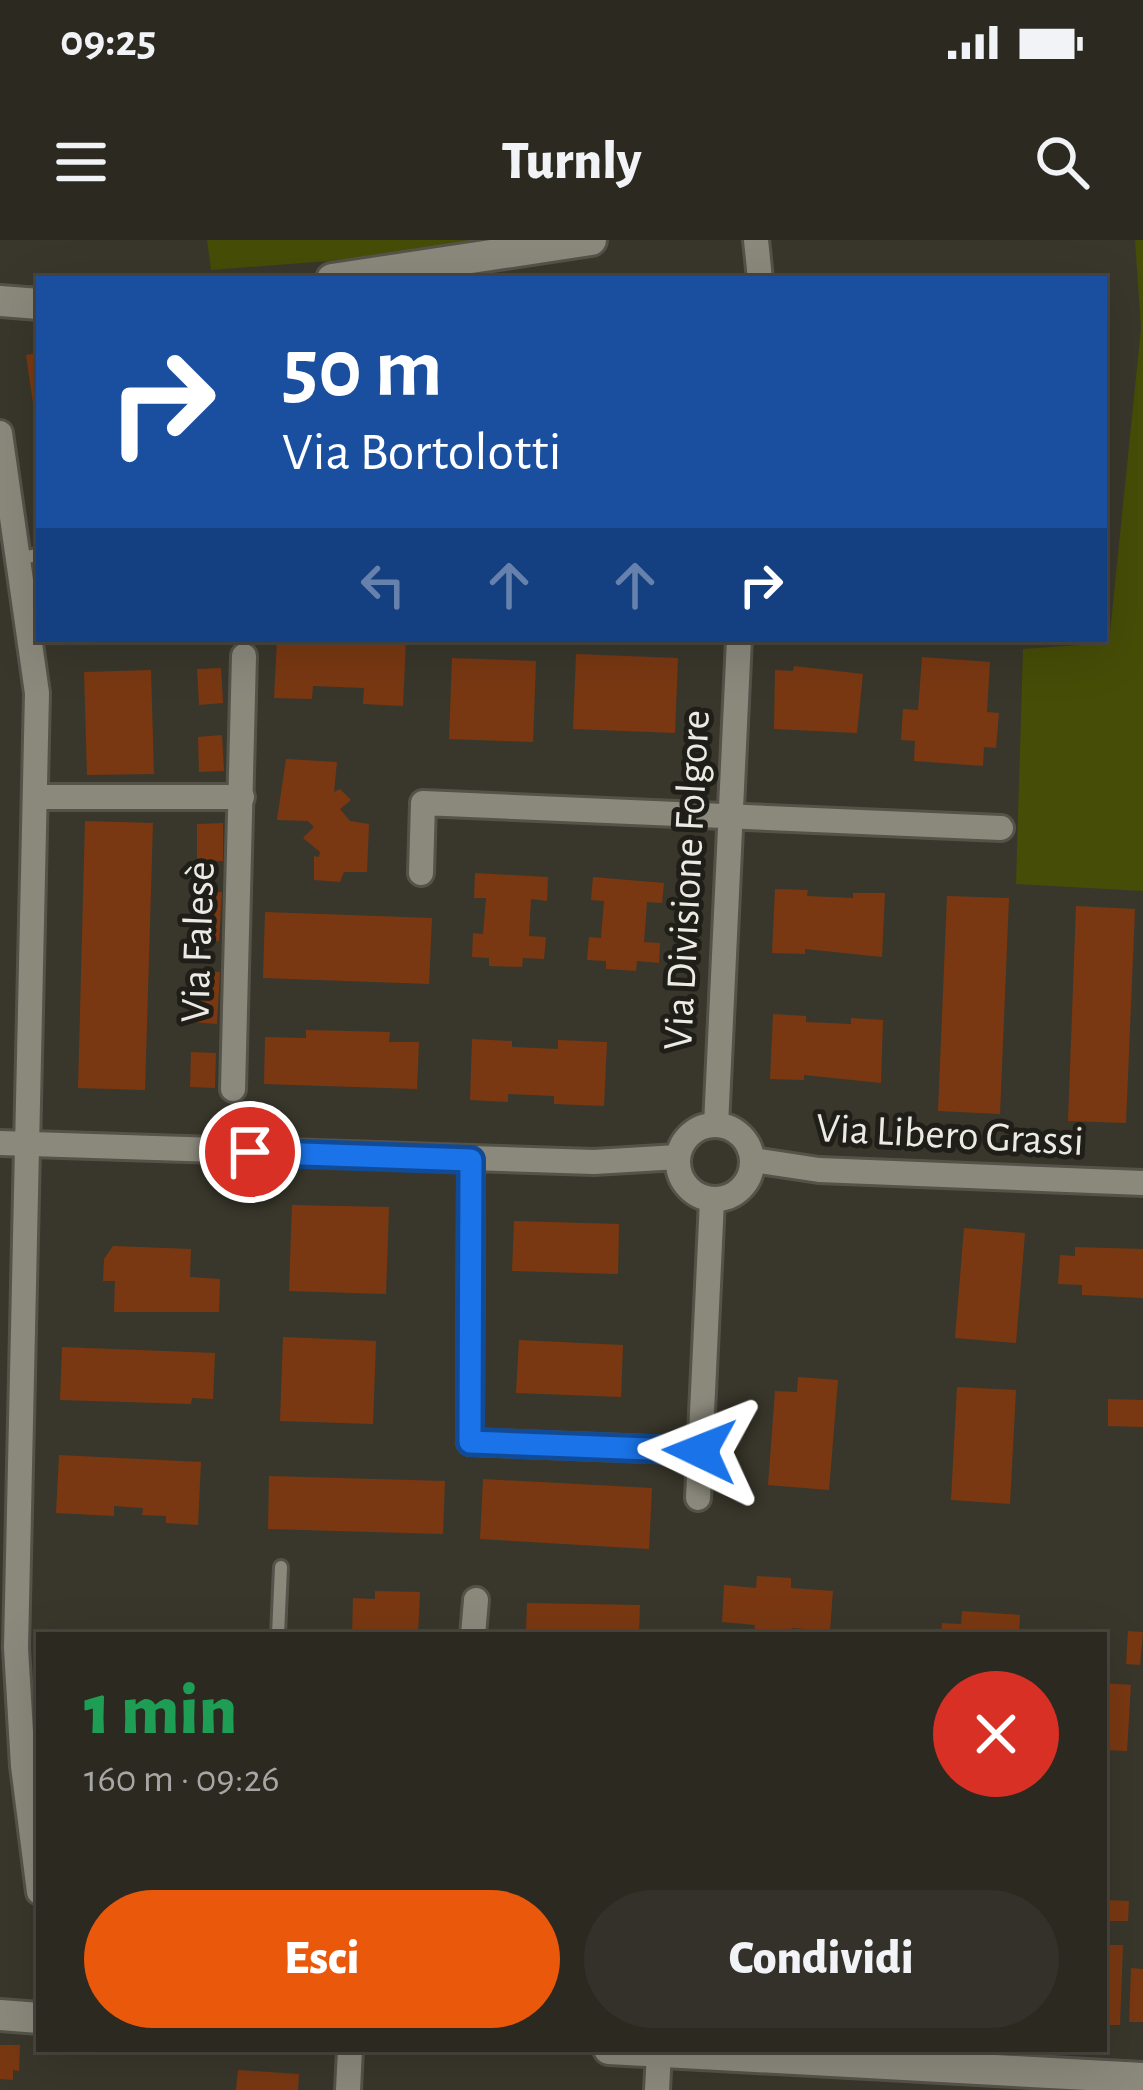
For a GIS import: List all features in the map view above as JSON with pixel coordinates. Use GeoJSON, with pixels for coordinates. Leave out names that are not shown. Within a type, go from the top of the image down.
{"type":"FeatureCollection","features":[{"type":"Feature","properties":{"kind":"street"},"geometry":{"type":"LineString","coordinates":[[352,276],[591,240]]}},
{"type":"Feature","properties":{"kind":"street"},"geometry":{"type":"LineString","coordinates":[[756,240],[760,276]]}},
{"type":"Feature","properties":{"kind":"street"},"geometry":{"type":"LineString","coordinates":[[0,302],[36,304]]}},
{"type":"Feature","properties":{"kind":"street"},"geometry":{"type":"LineString","coordinates":[[0,434],[29,557],[37,693],[16,1648],[35,1826]]}},
{"type":"Feature","properties":{"kind":"street","name":"Via Divisione Folgore"},"geometry":{"type":"LineString","coordinates":[[716,1125],[739,642]]}},
{"type":"Feature","properties":{"kind":"street","name":"Via Falesè"},"geometry":{"type":"LineString","coordinates":[[233,1089],[244,656]]}},
{"type":"Feature","properties":{"kind":"street"},"geometry":{"type":"LineString","coordinates":[[35,797],[242,797]]}},
{"type":"Feature","properties":{"kind":"street"},"geometry":{"type":"LineString","coordinates":[[421,873],[423,803],[1001,828]]}},
{"type":"Feature","properties":{"kind":"street"},"geometry":{"type":"LineString","coordinates":[[716,1125],[740,1134],[752,1160],[750,1177],[739,1192],[712,1200],[687,1188],[678,1157],[688,1137],[716,1125]]}},
{"type":"Feature","properties":{"kind":"street"},"geometry":{"type":"LineString","coordinates":[[0,1144],[471,1160],[595,1162],[678,1157]]}},
{"type":"Feature","properties":{"kind":"street"},"geometry":{"type":"LineString","coordinates":[[471,1160],[470,1442],[700,1451]]}},
{"type":"Feature","properties":{"kind":"street","name":"Via Libero Grassi"},"geometry":{"type":"LineString","coordinates":[[752,1160],[819,1170],[1143,1183]]}},
{"type":"Feature","properties":{"kind":"street"},"geometry":{"type":"LineString","coordinates":[[698,1498],[712,1200]]}},
{"type":"Feature","properties":{"kind":"street"},"geometry":{"type":"LineString","coordinates":[[473,1632],[476,1600]]}},
{"type":"Feature","properties":{"kind":"street"},"geometry":{"type":"LineString","coordinates":[[0,2014],[36,2018]]}},
{"type":"Feature","properties":{"kind":"street"},"geometry":{"type":"LineString","coordinates":[[348,2090],[350,2052]]}},
{"type":"Feature","properties":{"kind":"street"},"geometry":{"type":"LineString","coordinates":[[657,2090],[669,2052]]}},
{"type":"Feature","properties":{"kind":"street"},"geometry":{"type":"LineString","coordinates":[[679,2052],[957,2079],[1143,2078]]}},
{"type":"Feature","properties":{"kind":"lane"},"geometry":{"type":"LineString","coordinates":[[278,1632],[281,1567]]}},
{"type":"Feature","properties":{"kind":"green space"},"geometry":{"type":"Polygon","coordinates":[[[207,240],[481,240],[381,257],[211,270],[207,240]]]}},
{"type":"Feature","properties":{"kind":"green space"},"geometry":{"type":"Polygon","coordinates":[[[1135,240],[1143,240],[1143,891],[1016,884],[1023,649],[1109,643],[1141,328],[1135,240]]]}},
{"type":"Feature","properties":{"kind":"building"},"geometry":{"type":"Polygon","coordinates":[[[36,353],[36,424],[26,355],[36,353]]]}},
{"type":"Feature","properties":{"kind":"building"},"geometry":{"type":"Polygon","coordinates":[[[277,642],[406,642],[403,706],[363,704],[364,688],[313,686],[312,699],[274,698],[277,642]]]}},
{"type":"Feature","properties":{"kind":"building"},"geometry":{"type":"Polygon","coordinates":[[[576,654],[678,658],[675,733],[573,729],[576,654]]]}},
{"type":"Feature","properties":{"kind":"building"},"geometry":{"type":"Polygon","coordinates":[[[922,657],[990,662],[987,712],[999,713],[996,748],[984,747],[983,766],[914,761],[915,741],[901,740],[903,709],[918,710],[922,657]]]}},
{"type":"Feature","properties":{"kind":"building"},"geometry":{"type":"Polygon","coordinates":[[[452,658],[536,661],[533,742],[449,739],[452,658]]]}},
{"type":"Feature","properties":{"kind":"building"},"geometry":{"type":"Polygon","coordinates":[[[794,666],[863,674],[857,733],[774,729],[775,670],[793,671],[794,666]]]}},
{"type":"Feature","properties":{"kind":"building"},"geometry":{"type":"Polygon","coordinates":[[[221,668],[223,703],[199,705],[197,669],[221,668]]]}},
{"type":"Feature","properties":{"kind":"building"},"geometry":{"type":"Polygon","coordinates":[[[151,670],[154,774],[87,775],[84,672],[151,670]]]}},
{"type":"Feature","properties":{"kind":"building"},"geometry":{"type":"Polygon","coordinates":[[[222,735],[224,771],[199,772],[198,737],[222,735]]]}},
{"type":"Feature","properties":{"kind":"building"},"geometry":{"type":"Polygon","coordinates":[[[286,759],[337,762],[334,792],[340,789],[351,800],[340,809],[350,821],[369,824],[367,872],[344,872],[340,882],[314,880],[314,856],[319,857],[320,852],[303,838],[314,827],[308,821],[277,820],[286,759]]]}},
{"type":"Feature","properties":{"kind":"building"},"geometry":{"type":"Polygon","coordinates":[[[85,821],[153,823],[145,1090],[78,1088],[85,821]]]}},
{"type":"Feature","properties":{"kind":"building"},"geometry":{"type":"Polygon","coordinates":[[[223,823],[223,861],[197,861],[197,824],[223,823]]]}},
{"type":"Feature","properties":{"kind":"building"},"geometry":{"type":"Polygon","coordinates":[[[475,873],[548,877],[547,901],[531,899],[529,936],[546,937],[544,959],[523,958],[522,967],[489,966],[489,958],[472,957],[473,933],[483,934],[486,898],[474,898],[475,873]]]}},
{"type":"Feature","properties":{"kind":"building"},"geometry":{"type":"Polygon","coordinates":[[[593,877],[664,883],[662,903],[647,902],[644,942],[660,943],[659,963],[637,961],[636,971],[606,969],[606,961],[587,960],[589,937],[601,938],[604,901],[591,900],[593,877]]]}},
{"type":"Feature","properties":{"kind":"building"},"geometry":{"type":"Polygon","coordinates":[[[775,889],[853,898],[853,893],[885,893],[882,957],[805,949],[805,954],[772,953],[775,889]]]}},
{"type":"Feature","properties":{"kind":"building"},"geometry":{"type":"Polygon","coordinates":[[[195,891],[222,892],[219,941],[193,940],[195,891]]]}},
{"type":"Feature","properties":{"kind":"building"},"geometry":{"type":"Polygon","coordinates":[[[947,896],[1009,898],[1000,1114],[938,1111],[947,896]]]}},
{"type":"Feature","properties":{"kind":"building"},"geometry":{"type":"Polygon","coordinates":[[[1076,906],[1135,909],[1126,1123],[1068,1121],[1076,906]]]}},
{"type":"Feature","properties":{"kind":"building"},"geometry":{"type":"Polygon","coordinates":[[[265,912],[432,918],[429,984],[263,978],[265,912]]]}},
{"type":"Feature","properties":{"kind":"building"},"geometry":{"type":"Polygon","coordinates":[[[193,971],[220,972],[217,1024],[190,1022],[193,971]]]}},
{"type":"Feature","properties":{"kind":"building"},"geometry":{"type":"Polygon","coordinates":[[[773,1014],[806,1016],[806,1022],[883,1020],[881,1083],[804,1075],[804,1080],[770,1079],[773,1014]]]}},
{"type":"Feature","properties":{"kind":"building"},"geometry":{"type":"Polygon","coordinates":[[[306,1030],[390,1032],[389,1042],[419,1042],[417,1089],[264,1084],[265,1037],[306,1038],[306,1030]]]}},
{"type":"Feature","properties":{"kind":"building"},"geometry":{"type":"Polygon","coordinates":[[[472,1039],[558,1049],[558,1040],[607,1042],[604,1106],[554,1104],[554,1096],[508,1094],[508,1102],[470,1100],[472,1039]]]}},
{"type":"Feature","properties":{"kind":"building"},"geometry":{"type":"Polygon","coordinates":[[[191,1052],[216,1053],[215,1088],[190,1087],[191,1052]]]}},
{"type":"Feature","properties":{"kind":"building"},"geometry":{"type":"Polygon","coordinates":[[[292,1205],[389,1207],[386,1294],[289,1291],[292,1205]]]}},
{"type":"Feature","properties":{"kind":"building"},"geometry":{"type":"Polygon","coordinates":[[[514,1221],[619,1224],[618,1274],[512,1271],[514,1221]]]}},
{"type":"Feature","properties":{"kind":"building"},"geometry":{"type":"Polygon","coordinates":[[[964,1228],[1025,1233],[1016,1343],[955,1338],[964,1228]]]}},
{"type":"Feature","properties":{"kind":"building"},"geometry":{"type":"Polygon","coordinates":[[[113,1246],[191,1249],[190,1277],[220,1279],[219,1312],[114,1312],[115,1281],[103,1281],[104,1259],[113,1246]]]}},
{"type":"Feature","properties":{"kind":"building"},"geometry":{"type":"Polygon","coordinates":[[[1075,1247],[1143,1249],[1143,1298],[1082,1295],[1082,1285],[1058,1284],[1060,1255],[1075,1256],[1075,1247]]]}},
{"type":"Feature","properties":{"kind":"building"},"geometry":{"type":"Polygon","coordinates":[[[283,1337],[376,1341],[373,1424],[280,1421],[283,1337]]]}},
{"type":"Feature","properties":{"kind":"building"},"geometry":{"type":"Polygon","coordinates":[[[519,1340],[623,1345],[621,1397],[516,1393],[519,1340]]]}},
{"type":"Feature","properties":{"kind":"building"},"geometry":{"type":"Polygon","coordinates":[[[62,1347],[215,1353],[213,1399],[192,1398],[191,1404],[60,1400],[62,1347]]]}},
{"type":"Feature","properties":{"kind":"building"},"geometry":{"type":"Polygon","coordinates":[[[798,1377],[838,1380],[829,1490],[768,1485],[775,1391],[797,1392],[798,1377]]]}},
{"type":"Feature","properties":{"kind":"building"},"geometry":{"type":"Polygon","coordinates":[[[957,1387],[1016,1390],[1010,1504],[951,1500],[957,1387]]]}},
{"type":"Feature","properties":{"kind":"building"},"geometry":{"type":"Polygon","coordinates":[[[1108,1399],[1143,1400],[1143,1427],[1108,1426],[1108,1399]]]}},
{"type":"Feature","properties":{"kind":"building"},"geometry":{"type":"Polygon","coordinates":[[[59,1455],[201,1462],[198,1525],[166,1523],[166,1516],[142,1515],[143,1508],[114,1506],[114,1516],[56,1513],[59,1455]]]}},
{"type":"Feature","properties":{"kind":"building"},"geometry":{"type":"Polygon","coordinates":[[[269,1476],[445,1481],[443,1534],[268,1529],[269,1476]]]}},
{"type":"Feature","properties":{"kind":"building"},"geometry":{"type":"Polygon","coordinates":[[[483,1479],[652,1488],[649,1549],[480,1539],[483,1479]]]}},
{"type":"Feature","properties":{"kind":"building"},"geometry":{"type":"Polygon","coordinates":[[[757,1576],[791,1578],[791,1588],[833,1591],[830,1631],[754,1632],[755,1625],[722,1622],[724,1585],[756,1588],[757,1576]]]}},
{"type":"Feature","properties":{"kind":"building"},"geometry":{"type":"Polygon","coordinates":[[[375,1591],[420,1592],[418,1632],[352,1632],[353,1598],[375,1599],[375,1591]]]}},
{"type":"Feature","properties":{"kind":"building"},"geometry":{"type":"Polygon","coordinates":[[[527,1603],[640,1605],[639,1632],[526,1631],[527,1603]]]}},
{"type":"Feature","properties":{"kind":"building"},"geometry":{"type":"Polygon","coordinates":[[[962,1611],[1020,1615],[1019,1632],[941,1632],[942,1623],[961,1624],[962,1611]]]}},
{"type":"Feature","properties":{"kind":"building"},"geometry":{"type":"Polygon","coordinates":[[[1128,1631],[1143,1632],[1140,1665],[1126,1664],[1128,1631]]]}},
{"type":"Feature","properties":{"kind":"building"},"geometry":{"type":"Polygon","coordinates":[[[1107,1683],[1131,1685],[1127,1751],[1107,1750],[1107,1683]]]}},
{"type":"Feature","properties":{"kind":"building"},"geometry":{"type":"Polygon","coordinates":[[[1107,1900],[1129,1901],[1128,1921],[1107,1921],[1107,1900]]]}},
{"type":"Feature","properties":{"kind":"building"},"geometry":{"type":"Polygon","coordinates":[[[1107,1945],[1123,1945],[1120,2025],[1107,2025],[1107,1945]]]}},
{"type":"Feature","properties":{"kind":"building"},"geometry":{"type":"Polygon","coordinates":[[[1131,1968],[1143,1969],[1143,2022],[1129,2022],[1131,1968]]]}},
{"type":"Feature","properties":{"kind":"building"},"geometry":{"type":"Polygon","coordinates":[[[0,2045],[20,2045],[19,2071],[13,2070],[13,2080],[0,2079],[0,2045]]]}},
{"type":"Feature","properties":{"kind":"building"},"geometry":{"type":"Polygon","coordinates":[[[238,2070],[299,2074],[298,2090],[236,2090],[238,2070]]]}},
{"type":"Feature","properties":{"kind":"route"},"geometry":{"type":"LineString","coordinates":[[250,1152],[471,1160],[470,1442],[700,1451]]}}]}
